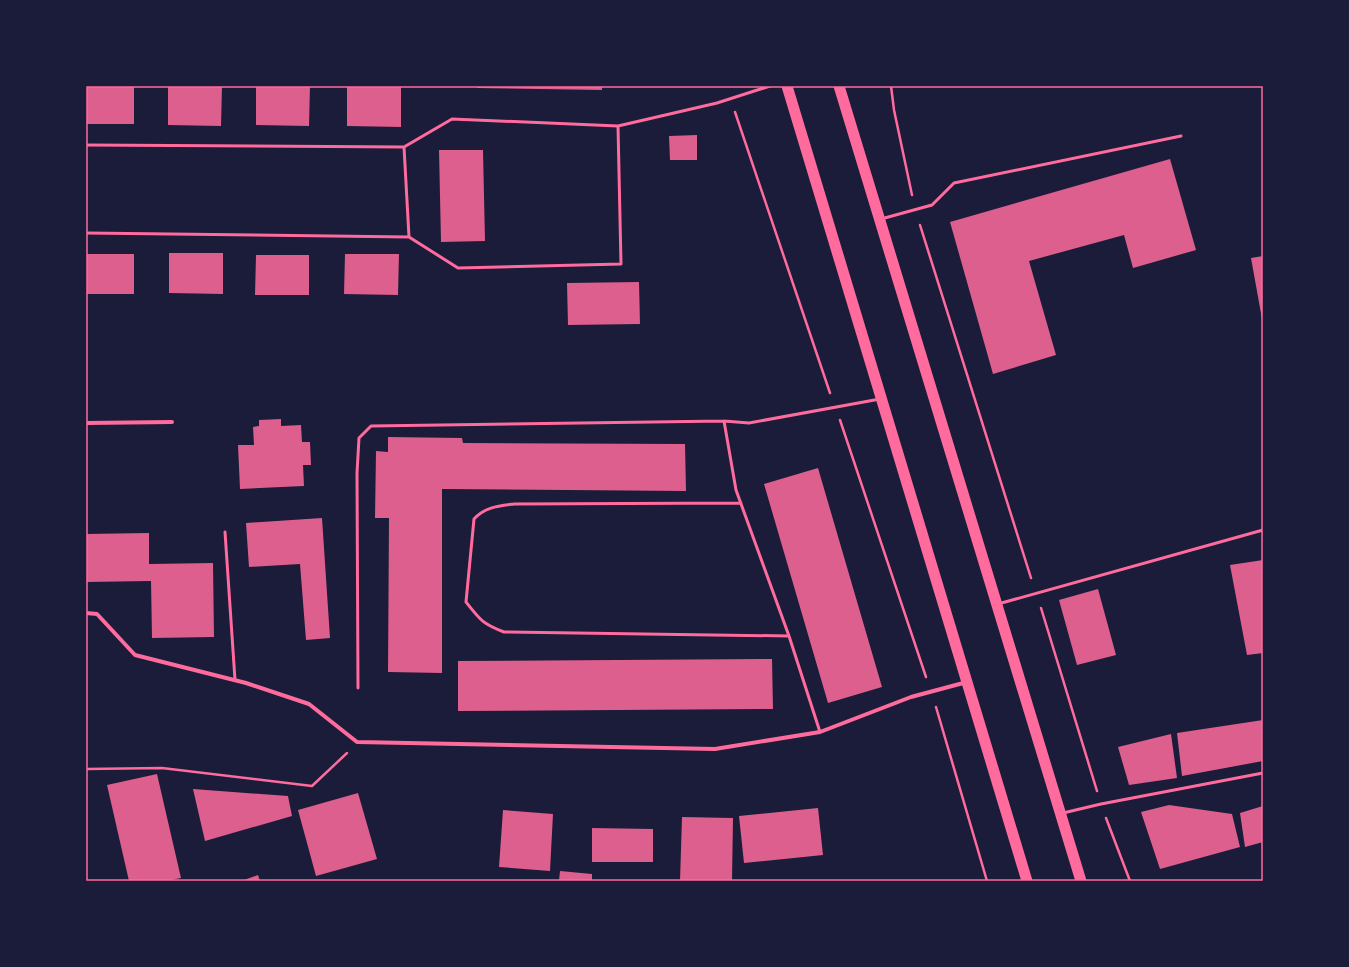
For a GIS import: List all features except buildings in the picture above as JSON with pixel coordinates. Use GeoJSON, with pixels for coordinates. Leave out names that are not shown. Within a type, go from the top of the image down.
{"type":"FeatureCollection","features":[{"type":"Feature","properties":{"kind":"highway"},"geometry":{"type":"LineString","coordinates":[[787,86],[1027,881]]}},
{"type":"Feature","properties":{"kind":"highway"},"geometry":{"type":"LineString","coordinates":[[839,86],[1081,881]]}},
{"type":"Feature","properties":{"kind":"street"},"geometry":{"type":"LineString","coordinates":[[86,423],[172,422]]}},
{"type":"Feature","properties":{"kind":"street"},"geometry":{"type":"LineString","coordinates":[[86,613],[97,614],[135,655],[235,680],[309,704],[357,742],[715,749],[820,732],[911,697],[967,682]]}},
{"type":"Feature","properties":{"kind":"lane"},"geometry":{"type":"LineString","coordinates":[[86,145],[404,147],[452,119],[618,126],[731,100],[770,86]]}},
{"type":"Feature","properties":{"kind":"lane"},"geometry":{"type":"LineString","coordinates":[[86,233],[409,237],[458,268],[621,264],[618,126]]}},
{"type":"Feature","properties":{"kind":"lane"},"geometry":{"type":"LineString","coordinates":[[880,220],[932,205],[954,183],[1181,136]]}},
{"type":"Feature","properties":{"kind":"lane"},"geometry":{"type":"LineString","coordinates":[[404,147],[409,237]]}},
{"type":"Feature","properties":{"kind":"lane"},"geometry":{"type":"LineString","coordinates":[[358,688],[359,438],[371,426],[724,421],[749,423],[882,398]]}},
{"type":"Feature","properties":{"kind":"lane"},"geometry":{"type":"LineString","coordinates":[[724,421],[736,490],[789,636],[820,732]]}},
{"type":"Feature","properties":{"kind":"lane"},"geometry":{"type":"LineString","coordinates":[[741,504],[514,504],[492,507],[480,513],[474,519],[466,602],[478,618],[487,626],[504,632],[789,636]]}},
{"type":"Feature","properties":{"kind":"lane"},"geometry":{"type":"LineString","coordinates":[[997,604],[1263,530]]}},
{"type":"Feature","properties":{"kind":"lane"},"geometry":{"type":"LineString","coordinates":[[225,532],[235,680]]}},
{"type":"Feature","properties":{"kind":"lane"},"geometry":{"type":"LineString","coordinates":[[1061,814],[1101,804],[1263,773]]}},
{"type":"Feature","properties":{"kind":"path"},"geometry":{"type":"LineString","coordinates":[[891,86],[894,110],[915,210],[1052,642],[1101,804],[1130,881]]}},
{"type":"Feature","properties":{"kind":"path"},"geometry":{"type":"LineString","coordinates":[[731,100],[931,692],[986,881]]}},
{"type":"Feature","properties":{"kind":"path"},"geometry":{"type":"LineString","coordinates":[[86,770],[162,768],[312,786],[357,742]]}}]}
